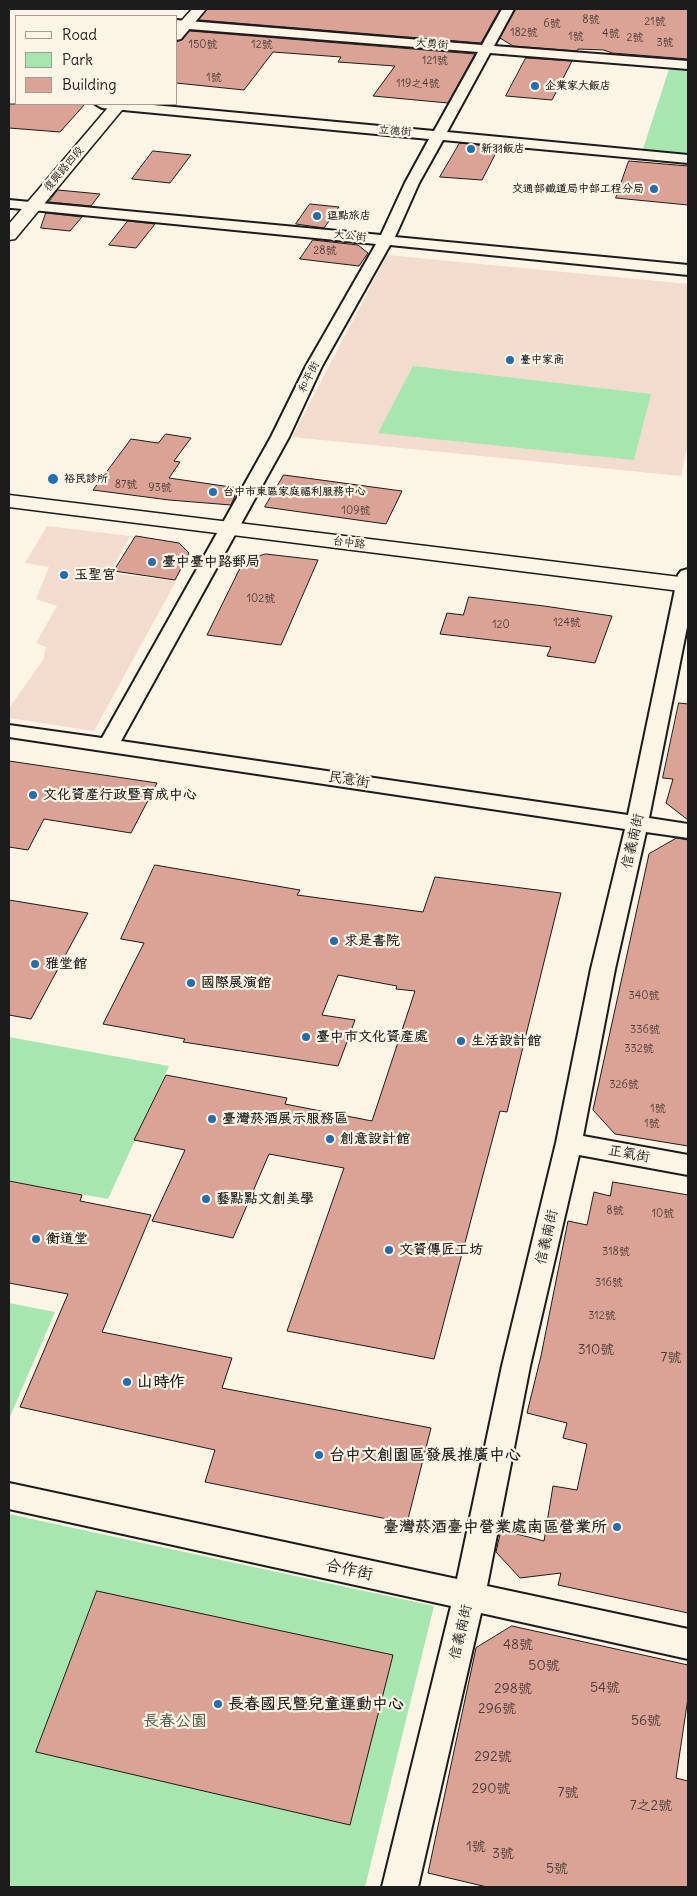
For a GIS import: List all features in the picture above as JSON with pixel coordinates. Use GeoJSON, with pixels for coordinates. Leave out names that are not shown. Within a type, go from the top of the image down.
{"type":"FeatureCollection","features":[{"type":"Feature","properties":{"kind":"main road"},"geometry":{"type":"LineString","coordinates":[[178,25],[182,9]]}},
{"type":"Feature","properties":{"kind":"main road"},"geometry":{"type":"LineString","coordinates":[[178,25],[199,9]]}},
{"type":"Feature","properties":{"kind":"main road","name":"復興路四段"},"geometry":{"type":"LineString","coordinates":[[67,141],[99,105]]}},
{"type":"Feature","properties":{"kind":"main road","name":"復興路四段"},"geometry":{"type":"LineString","coordinates":[[9,235],[118,105]]}},
{"type":"Feature","properties":{"kind":"main road","name":"復興路四段"},"geometry":{"type":"LineString","coordinates":[[10,206],[24,190]]}},
{"type":"Feature","properties":{"kind":"main road","name":"台中路"},"geometry":{"type":"LineString","coordinates":[[9,501],[688,582]]}},
{"type":"Feature","properties":{"kind":"street","name":"和平街"},"geometry":{"type":"LineString","coordinates":[[109,744],[280,437],[314,366],[386,240],[412,184],[508,9]]}},
{"type":"Feature","properties":{"kind":"street","name":"大勇街"},"geometry":{"type":"LineString","coordinates":[[178,25],[688,65]]}},
{"type":"Feature","properties":{"kind":"street","name":"立德街"},"geometry":{"type":"LineString","coordinates":[[129,105],[688,159]]}},
{"type":"Feature","properties":{"kind":"street","name":"大公街"},"geometry":{"type":"LineString","coordinates":[[10,206],[33,206],[688,270]]}},
{"type":"Feature","properties":{"kind":"street","name":"信義南街"},"geometry":{"type":"LineString","coordinates":[[400,1887],[469,1596],[516,1366],[569,1143],[603,969],[637,824],[661,699],[688,582]]}},
{"type":"Feature","properties":{"kind":"street","name":"民意街"},"geometry":{"type":"LineString","coordinates":[[9,731],[109,744],[688,831]]}},
{"type":"Feature","properties":{"kind":"street","name":"正氣街"},"geometry":{"type":"LineString","coordinates":[[569,1143],[688,1165]]}},
{"type":"Feature","properties":{"kind":"street","name":"合作街"},"geometry":{"type":"LineString","coordinates":[[9,1496],[688,1644]]}},
{"type":"Feature","properties":{"kind":"shaded area","name":"臺中家商"},"geometry":{"type":"Polygon","coordinates":[[[387,255],[688,284],[688,444],[681,476],[292,437],[387,255]]]}},
{"type":"Feature","properties":{"kind":"shaded area"},"geometry":{"type":"Polygon","coordinates":[[[47,526],[130,536],[110,573],[176,581],[94,731],[9,718],[9,708],[43,660],[46,647],[36,643],[57,606],[36,599],[49,567],[25,563],[47,526]]]}},
{"type":"Feature","properties":{"kind":"green space"},"geometry":{"type":"Polygon","coordinates":[[[670,66],[688,68],[688,156],[642,152],[670,66]]]}},
{"type":"Feature","properties":{"kind":"green space"},"geometry":{"type":"Polygon","coordinates":[[[413,366],[651,394],[634,460],[378,433],[413,366]]]}},
{"type":"Feature","properties":{"kind":"green space"},"geometry":{"type":"Polygon","coordinates":[[[9,1037],[169,1066],[108,1199],[9,1181],[9,1037]]]}},
{"type":"Feature","properties":{"kind":"green space"},"geometry":{"type":"Polygon","coordinates":[[[9,1303],[55,1312],[9,1419],[9,1303]]]}},
{"type":"Feature","properties":{"kind":"green space","name":"長春公園"},"geometry":{"type":"Polygon","coordinates":[[[9,1514],[434,1606],[365,1887],[9,1887],[9,1514]]]}},
{"type":"Feature","properties":{"kind":"building"},"geometry":{"type":"Polygon","coordinates":[[[208,9],[500,9],[481,43],[199,20],[208,9]]]}},
{"type":"Feature","properties":{"kind":"building"},"geometry":{"type":"Polygon","coordinates":[[[516,9],[688,9],[688,59],[612,53],[604,50],[578,49],[577,51],[513,46],[500,38],[516,9]]]}},
{"type":"Feature","properties":{"kind":"building"},"geometry":{"type":"Polygon","coordinates":[[[190,31],[475,54],[448,103],[373,96],[395,66],[338,62],[341,57],[273,52],[244,90],[178,83],[178,41],[182,40],[190,31]]]}},
{"type":"Feature","properties":{"kind":"building","name":"企業家大飯店"},"geometry":{"type":"Polygon","coordinates":[[[526,58],[572,61],[552,100],[506,96],[526,58]]]}},
{"type":"Feature","properties":{"kind":"building"},"geometry":{"type":"Polygon","coordinates":[[[9,104],[84,105],[60,132],[9,128],[9,104]]]}},
{"type":"Feature","properties":{"kind":"building"},"geometry":{"type":"Polygon","coordinates":[[[460,143],[499,147],[482,180],[440,177],[460,143]]]}},
{"type":"Feature","properties":{"kind":"building"},"geometry":{"type":"Polygon","coordinates":[[[153,151],[191,155],[170,183],[132,179],[153,151]]]}},
{"type":"Feature","properties":{"kind":"building","name":"交通部鐵道局中部工程分局"},"geometry":{"type":"Polygon","coordinates":[[[629,161],[688,166],[688,205],[616,198],[629,161]]]}},
{"type":"Feature","properties":{"kind":"building"},"geometry":{"type":"Polygon","coordinates":[[[58,190],[100,194],[91,206],[49,202],[58,190]]]}},
{"type":"Feature","properties":{"kind":"building","name":"逗點旅店"},"geometry":{"type":"Polygon","coordinates":[[[310,204],[339,207],[324,228],[296,224],[310,204]]]}},
{"type":"Feature","properties":{"kind":"building"},"geometry":{"type":"Polygon","coordinates":[[[46,213],[82,217],[70,231],[41,228],[46,213]]]}},
{"type":"Feature","properties":{"kind":"building"},"geometry":{"type":"Polygon","coordinates":[[[128,221],[155,224],[136,248],[109,245],[128,221]]]}},
{"type":"Feature","properties":{"kind":"building"},"geometry":{"type":"Polygon","coordinates":[[[313,240],[358,245],[368,253],[359,266],[300,259],[313,240]]]}},
{"type":"Feature","properties":{"kind":"building"},"geometry":{"type":"Polygon","coordinates":[[[166,434],[191,438],[174,461],[180,462],[169,478],[238,488],[231,505],[169,500],[93,490],[131,439],[158,443],[166,434]]]}},
{"type":"Feature","properties":{"kind":"building"},"geometry":{"type":"Polygon","coordinates":[[[284,475],[402,491],[386,524],[265,507],[284,475]]]}},
{"type":"Feature","properties":{"kind":"building","name":"臺中臺中路郵局"},"geometry":{"type":"Polygon","coordinates":[[[136,536],[179,543],[189,553],[175,580],[114,571],[136,536]]]}},
{"type":"Feature","properties":{"kind":"building"},"geometry":{"type":"Polygon","coordinates":[[[266,554],[318,560],[281,645],[207,635],[244,560],[266,554]]]}},
{"type":"Feature","properties":{"kind":"building"},"geometry":{"type":"Polygon","coordinates":[[[469,597],[612,616],[595,663],[547,656],[551,647],[440,634],[447,613],[463,615],[469,597]]]}},
{"type":"Feature","properties":{"kind":"building"},"geometry":{"type":"Polygon","coordinates":[[[679,703],[688,704],[688,820],[666,803],[673,779],[663,778],[679,703]]]}},
{"type":"Feature","properties":{"kind":"building"},"geometry":{"type":"Polygon","coordinates":[[[9,761],[157,783],[131,833],[44,819],[28,850],[9,847],[9,761]]]}},
{"type":"Feature","properties":{"kind":"building"},"geometry":{"type":"Polygon","coordinates":[[[677,838],[688,840],[688,1146],[615,1134],[593,1110],[649,854],[677,838]]]}},
{"type":"Feature","properties":{"kind":"building"},"geometry":{"type":"Polygon","coordinates":[[[155,865],[300,890],[297,895],[423,912],[435,877],[561,893],[507,1112],[500,1111],[434,1359],[287,1331],[344,1168],[269,1154],[233,1238],[152,1221],[185,1150],[134,1140],[166,1075],[287,1098],[285,1104],[372,1121],[415,991],[396,989],[397,986],[338,975],[322,1015],[355,1020],[338,1066],[183,1042],[185,1039],[103,1024],[144,943],[121,939],[155,865]]]}},
{"type":"Feature","properties":{"kind":"building","name":"雅堂館"},"geometry":{"type":"Polygon","coordinates":[[[9,900],[88,913],[31,1019],[9,1015],[9,900]]]}},
{"type":"Feature","properties":{"kind":"building"},"geometry":{"type":"Polygon","coordinates":[[[9,1181],[82,1195],[80,1201],[151,1215],[102,1332],[232,1358],[222,1388],[431,1428],[407,1523],[205,1482],[215,1450],[20,1407],[68,1294],[9,1283],[9,1181]]]}},
{"type":"Feature","properties":{"kind":"building"},"geometry":{"type":"Polygon","coordinates":[[[613,1182],[688,1195],[688,1613],[558,1585],[561,1573],[520,1578],[496,1552],[501,1530],[544,1541],[553,1486],[577,1490],[587,1444],[563,1438],[567,1423],[527,1413],[541,1356],[568,1221],[587,1225],[594,1192],[610,1196],[613,1182]]]}},
{"type":"Feature","properties":{"kind":"building","name":"長春國民暨兒童運動中心"},"geometry":{"type":"Polygon","coordinates":[[[97,1591],[393,1655],[350,1825],[36,1752],[97,1591]]]}},
{"type":"Feature","properties":{"kind":"building"},"geometry":{"type":"Polygon","coordinates":[[[512,1626],[688,1665],[688,1698],[676,1778],[688,1781],[688,1887],[487,1887],[428,1873],[476,1648],[512,1626]]]}},
{"type":"Feature","properties":{"kind":"place","name":"企業家大飯店"},"geometry":{"type":"Point","coordinates":[535,86]}},
{"type":"Feature","properties":{"kind":"place","name":"新羽飯店"},"geometry":{"type":"Point","coordinates":[471,149]}},
{"type":"Feature","properties":{"kind":"place","name":"交通部鐵道局中部工程分局"},"geometry":{"type":"Point","coordinates":[654,189]}},
{"type":"Feature","properties":{"kind":"place","name":"逗點旅店"},"geometry":{"type":"Point","coordinates":[317,216]}},
{"type":"Feature","properties":{"kind":"place","name":"臺中家商"},"geometry":{"type":"Point","coordinates":[510,360]}},
{"type":"Feature","properties":{"kind":"place","name":"裕民診所"},"geometry":{"type":"Point","coordinates":[53,479]}},
{"type":"Feature","properties":{"kind":"place","name":"台中市東區家庭福利服務中心"},"geometry":{"type":"Point","coordinates":[213,492]}},
{"type":"Feature","properties":{"kind":"place","name":"臺中臺中路郵局"},"geometry":{"type":"Point","coordinates":[152,562]}},
{"type":"Feature","properties":{"kind":"place","name":"玉聖宮"},"geometry":{"type":"Point","coordinates":[64,575]}},
{"type":"Feature","properties":{"kind":"place","name":"文化資產行政暨育成中心"},"geometry":{"type":"Point","coordinates":[33,795]}},
{"type":"Feature","properties":{"kind":"place","name":"求是書院"},"geometry":{"type":"Point","coordinates":[334,941]}},
{"type":"Feature","properties":{"kind":"place","name":"雅堂館"},"geometry":{"type":"Point","coordinates":[35,964]}},
{"type":"Feature","properties":{"kind":"place","name":"國際展演館"},"geometry":{"type":"Point","coordinates":[191,983]}},
{"type":"Feature","properties":{"kind":"place","name":"臺中市文化資產處"},"geometry":{"type":"Point","coordinates":[306,1037]}},
{"type":"Feature","properties":{"kind":"place","name":"生活設計館"},"geometry":{"type":"Point","coordinates":[461,1041]}},
{"type":"Feature","properties":{"kind":"place","name":"臺灣菸酒展示服務區"},"geometry":{"type":"Point","coordinates":[212,1119]}},
{"type":"Feature","properties":{"kind":"place","name":"創意設計館"},"geometry":{"type":"Point","coordinates":[330,1139]}},
{"type":"Feature","properties":{"kind":"place","name":"藝點點文創美學"},"geometry":{"type":"Point","coordinates":[206,1199]}},
{"type":"Feature","properties":{"kind":"place","name":"衡道堂"},"geometry":{"type":"Point","coordinates":[36,1239]}},
{"type":"Feature","properties":{"kind":"place","name":"文資傳匠工坊"},"geometry":{"type":"Point","coordinates":[389,1250]}},
{"type":"Feature","properties":{"kind":"place","name":"山時作"},"geometry":{"type":"Point","coordinates":[127,1382]}},
{"type":"Feature","properties":{"kind":"place","name":"台中文創園區發展推廣中心"},"geometry":{"type":"Point","coordinates":[319,1455]}},
{"type":"Feature","properties":{"kind":"place","name":"臺灣菸酒臺中營業處南區營業所"},"geometry":{"type":"Point","coordinates":[617,1527]}},
{"type":"Feature","properties":{"kind":"place","name":"長春國民暨兒童運動中心"},"geometry":{"type":"Point","coordinates":[218,1704]}}]}
